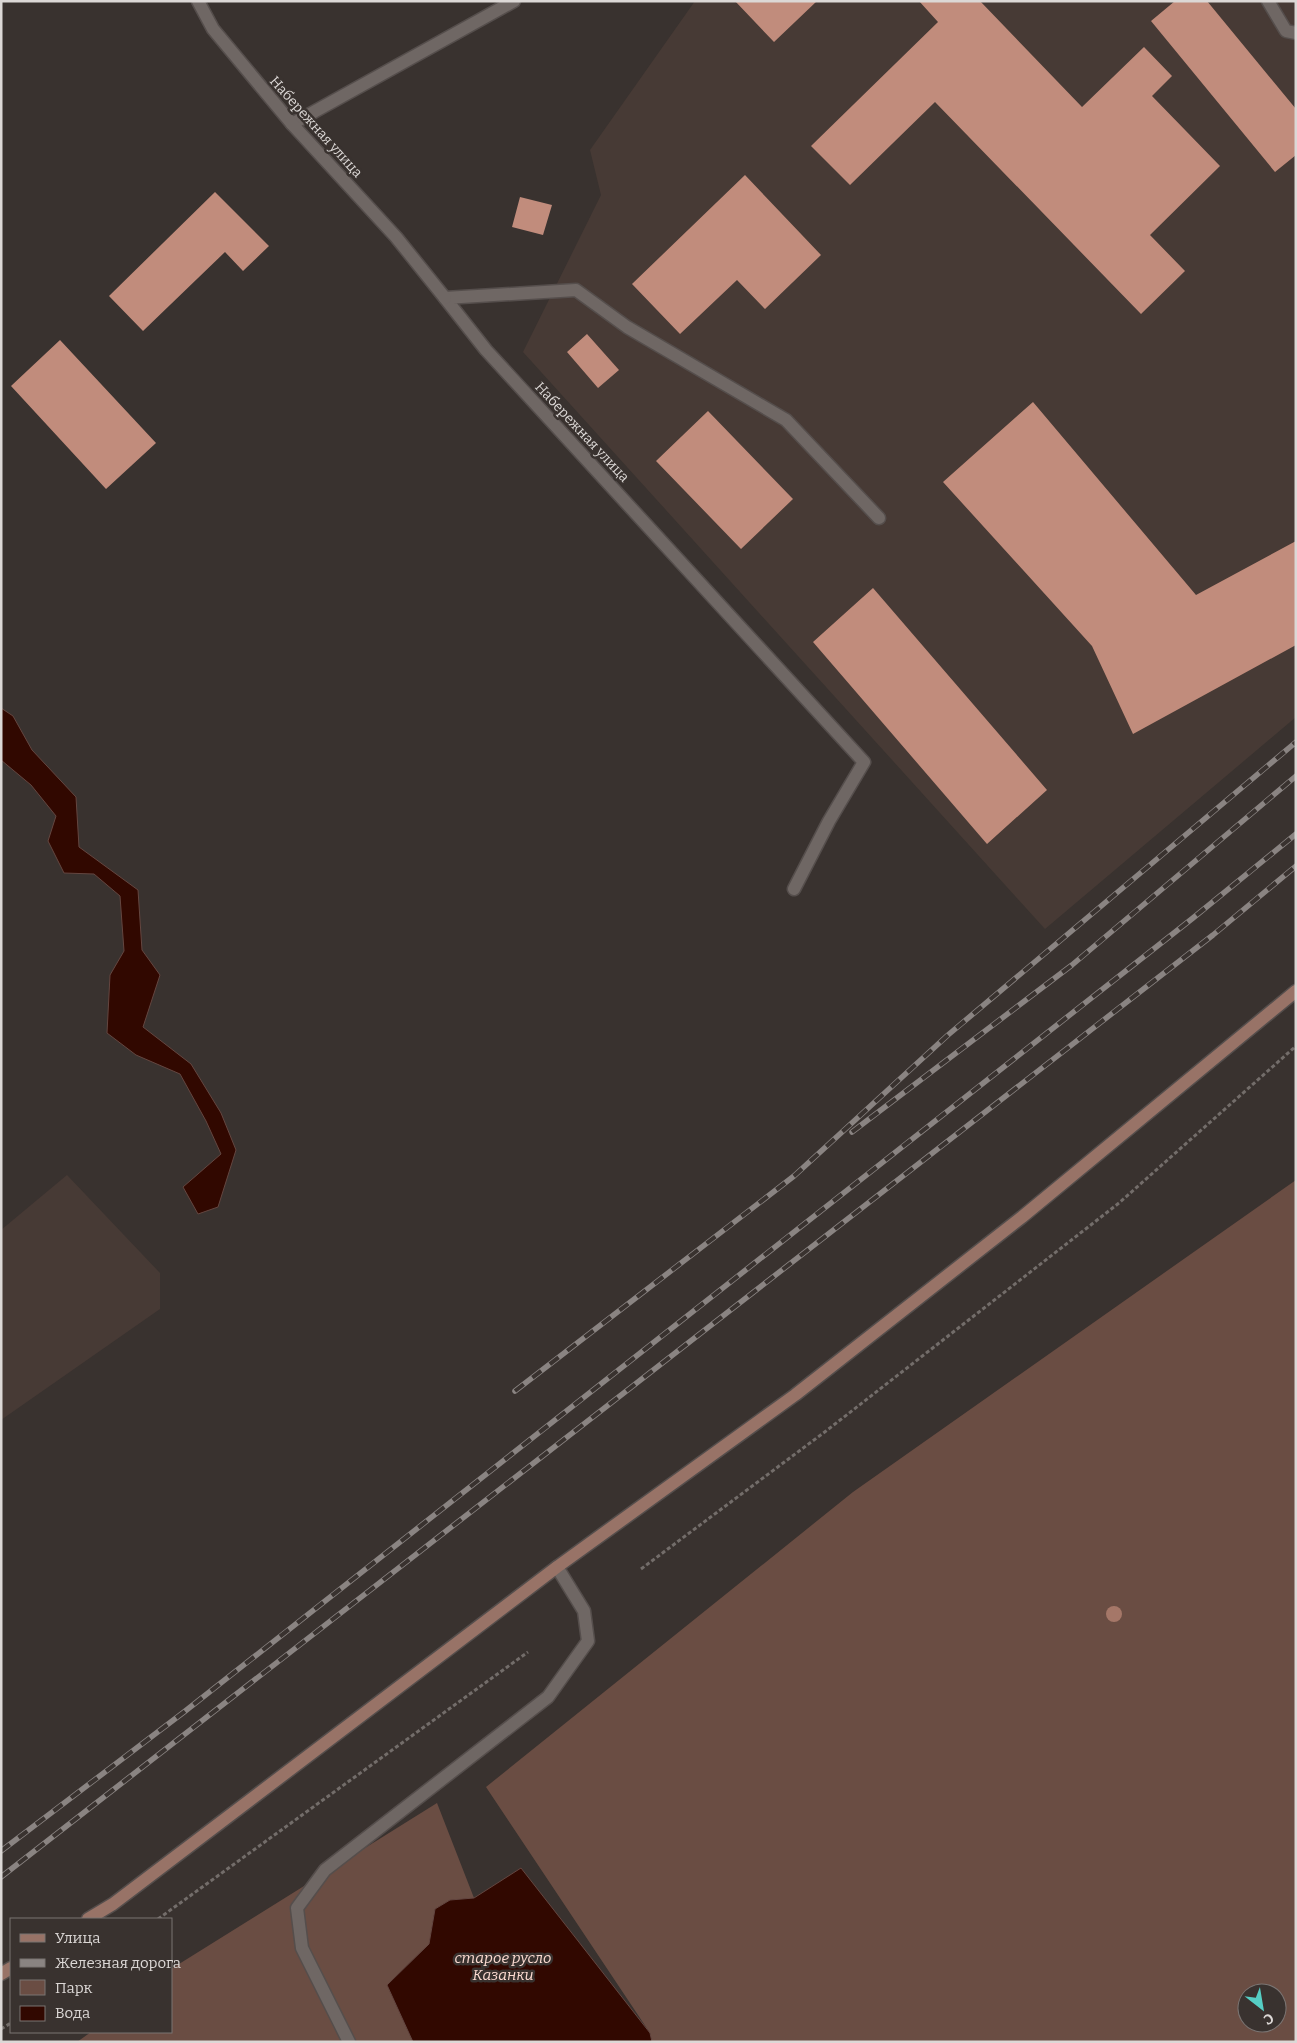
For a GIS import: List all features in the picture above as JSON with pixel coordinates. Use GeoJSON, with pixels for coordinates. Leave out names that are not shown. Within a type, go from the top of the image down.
{"type":"FeatureCollection","features":[{"type":"Feature","properties":{"kind":"main road"},"geometry":{"type":"LineString","coordinates":[[90,1918],[121,1898],[557,1567],[795,1395],[1022,1218],[1296,991]]}},
{"type":"Feature","properties":{"kind":"street","name":"Набережная улица"},"geometry":{"type":"LineString","coordinates":[[198,1],[212,29],[292,124],[396,237],[493,358],[864,762],[829,821],[794,889]]}},
{"type":"Feature","properties":{"kind":"street"},"geometry":{"type":"LineString","coordinates":[[292,124],[514,1]]}},
{"type":"Feature","properties":{"kind":"street"},"geometry":{"type":"LineString","coordinates":[[1268,1],[1286,30],[1296,33]]}},
{"type":"Feature","properties":{"kind":"street"},"geometry":{"type":"LineString","coordinates":[[445,298],[576,290],[626,328],[786,420],[880,518]]}},
{"type":"Feature","properties":{"kind":"street"},"geometry":{"type":"LineString","coordinates":[[349,2042],[302,1948],[297,1908],[325,1870],[548,1697],[588,1641],[584,1611],[557,1567]]}},
{"type":"Feature","properties":{"kind":"path"},"geometry":{"type":"LineString","coordinates":[[640,1569],[826,1431],[1119,1204],[1296,1046]]}},
{"type":"Feature","properties":{"kind":"path"},"geometry":{"type":"LineString","coordinates":[[159,1918],[528,1652]]}},
{"type":"Feature","properties":{"kind":"shaded area"},"geometry":{"type":"Polygon","coordinates":[[[695,1],[1296,1],[1296,717],[1045,929],[523,352],[601,195],[590,150],[695,1]]]}},
{"type":"Feature","properties":{"kind":"shaded area"},"geometry":{"type":"Polygon","coordinates":[[[67,1175],[160,1273],[160,1309],[1,1420],[1,1230],[67,1175]]]}},
{"type":"Feature","properties":{"kind":"green space"},"geometry":{"type":"Polygon","coordinates":[[[1296,1180],[1296,2042],[652,2042],[650,2033],[486,1787],[853,1492],[1296,1180]]]}},
{"type":"Feature","properties":{"kind":"green space"},"geometry":{"type":"Polygon","coordinates":[[[437,1803],[474,1898],[450,1900],[435,1909],[429,1944],[387,1985],[413,2042],[77,2042],[90,2033],[172,2033],[172,1968],[437,1803]]]}},
{"type":"Feature","properties":{"kind":"water"},"geometry":{"type":"Polygon","coordinates":[[[1,708],[13,716],[32,750],[76,797],[79,847],[138,890],[142,950],[160,975],[143,1027],[191,1064],[221,1113],[236,1150],[218,1207],[198,1214],[183,1187],[221,1154],[206,1121],[180,1074],[136,1055],[107,1033],[110,975],[124,951],[120,896],[94,874],[64,873],[48,841],[56,816],[31,785],[1,760],[1,708]]]}},
{"type":"Feature","properties":{"kind":"water","name":"старое русло Казанки"},"geometry":{"type":"Polygon","coordinates":[[[521,1868],[650,2033],[652,2042],[413,2042],[387,1985],[429,1944],[435,1909],[450,1900],[474,1898],[521,1868]]]}},
{"type":"Feature","properties":{"kind":"building"},"geometry":{"type":"Polygon","coordinates":[[[735,1],[817,1],[774,42],[735,1]]]}},
{"type":"Feature","properties":{"kind":"building"},"geometry":{"type":"Polygon","coordinates":[[[919,1],[980,1],[1082,107],[1144,47],[1172,76],[1152,96],[1220,166],[1150,235],[1185,271],[1141,314],[935,102],[850,185],[811,146],[938,22],[919,1]]]}},
{"type":"Feature","properties":{"kind":"building"},"geometry":{"type":"Polygon","coordinates":[[[1175,1],[1207,1],[1296,109],[1296,155],[1275,172],[1151,21],[1175,1]]]}},
{"type":"Feature","properties":{"kind":"building"},"geometry":{"type":"Polygon","coordinates":[[[745,175],[821,255],[765,309],[737,280],[680,334],[632,284],[745,175]]]}},
{"type":"Feature","properties":{"kind":"building"},"geometry":{"type":"Polygon","coordinates":[[[215,192],[269,246],[243,271],[225,252],[143,331],[109,296],[215,192]]]}},
{"type":"Feature","properties":{"kind":"building"},"geometry":{"type":"Polygon","coordinates":[[[520,197],[552,205],[543,235],[512,227],[520,197]]]}},
{"type":"Feature","properties":{"kind":"building"},"geometry":{"type":"Polygon","coordinates":[[[587,334],[619,370],[598,388],[567,352],[587,334]]]}},
{"type":"Feature","properties":{"kind":"building"},"geometry":{"type":"Polygon","coordinates":[[[60,340],[156,443],[106,489],[11,386],[60,340]]]}},
{"type":"Feature","properties":{"kind":"building"},"geometry":{"type":"Polygon","coordinates":[[[1033,402],[1196,595],[1296,541],[1296,645],[1133,734],[1092,646],[943,482],[1033,402]]]}},
{"type":"Feature","properties":{"kind":"building"},"geometry":{"type":"Polygon","coordinates":[[[708,411],[793,499],[741,549],[656,461],[708,411]]]}},
{"type":"Feature","properties":{"kind":"building"},"geometry":{"type":"Polygon","coordinates":[[[873,588],[1047,790],[987,844],[813,642],[873,588]]]}},
{"type":"Feature","properties":{"kind":"railway"},"geometry":{"type":"LineString","coordinates":[[515,1391],[794,1176],[948,1035],[1296,742]]}},
{"type":"Feature","properties":{"kind":"railway"},"geometry":{"type":"LineString","coordinates":[[852,1132],[1072,965],[1296,776]]}},
{"type":"Feature","properties":{"kind":"railway"},"geometry":{"type":"LineString","coordinates":[[1,1851],[184,1712],[1193,918],[1296,834]]}},
{"type":"Feature","properties":{"kind":"railway"},"geometry":{"type":"LineString","coordinates":[[1,1877],[1213,935],[1296,866]]}}]}
